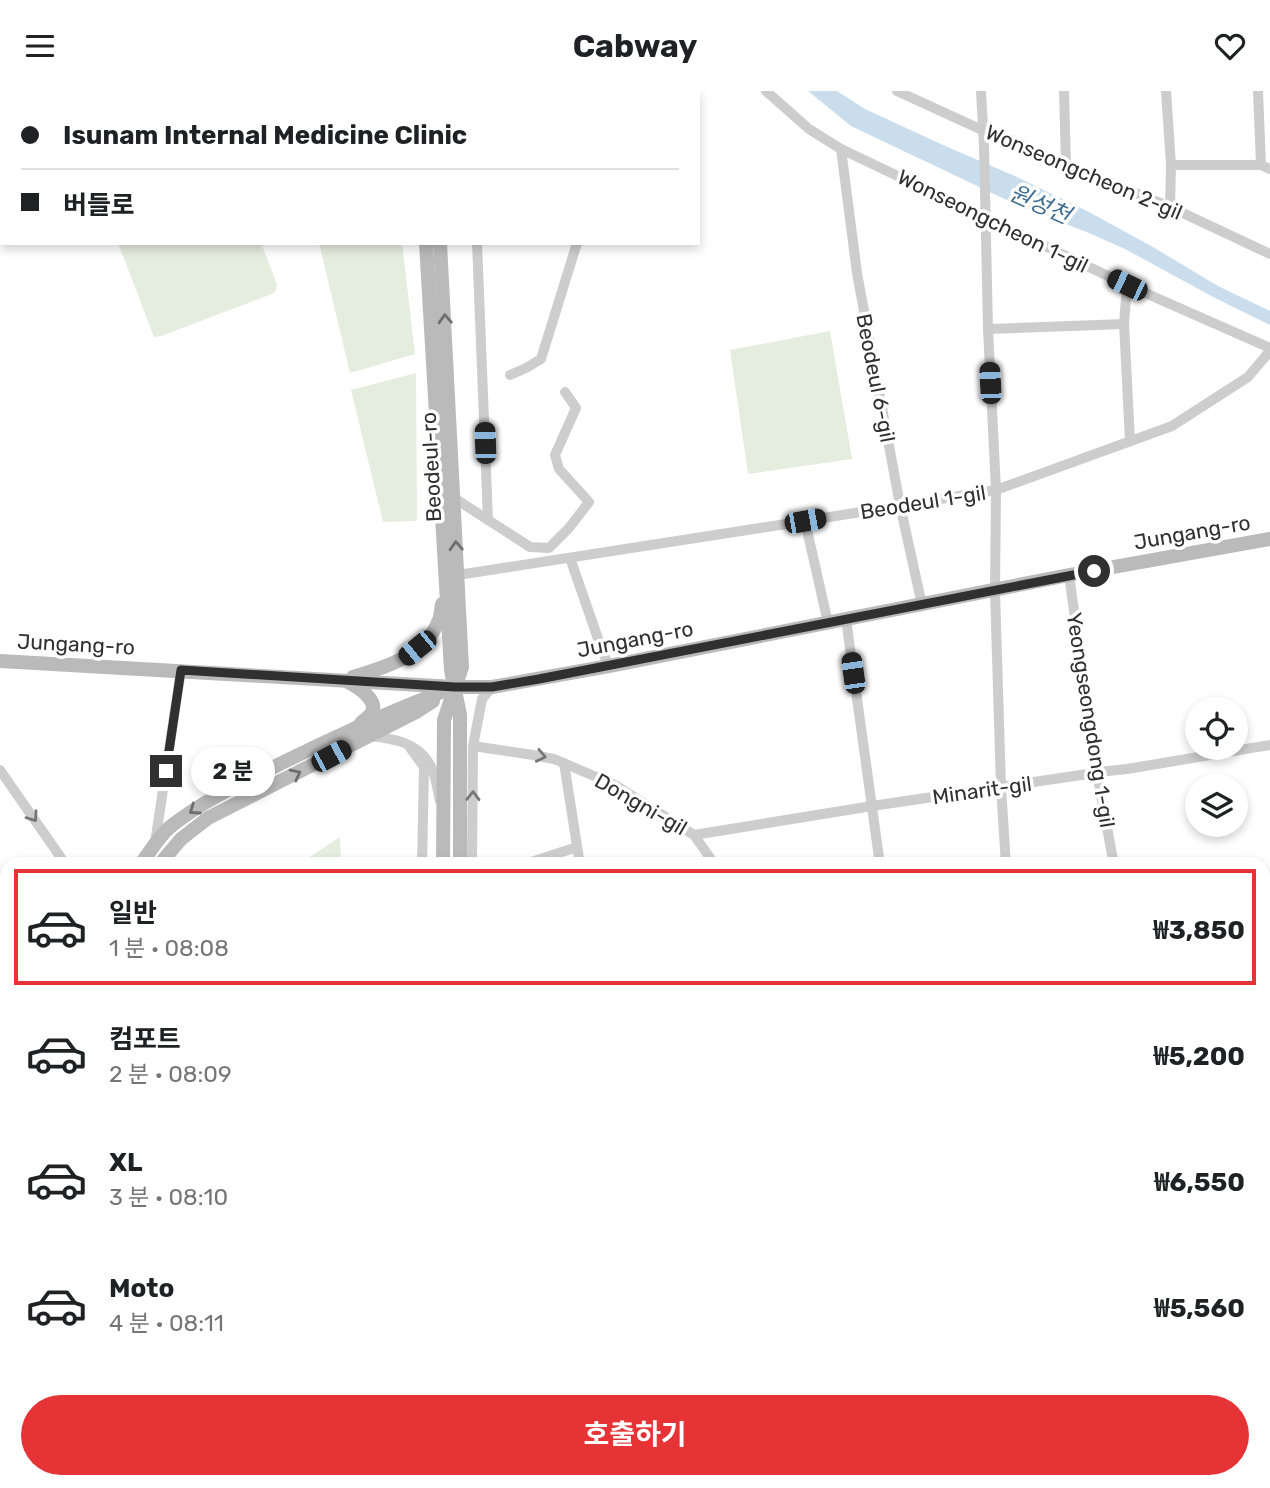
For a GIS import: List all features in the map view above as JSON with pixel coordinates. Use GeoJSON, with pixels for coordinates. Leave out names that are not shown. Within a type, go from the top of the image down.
{"type":"FeatureCollection","features":[{"type":"Feature","properties":{"kind":"street","name":"Wonseongcheon 1-gil"},"geometry":{"type":"LineString","coordinates":[[766,91],[809,129],[841,149],[1127,285],[1270,349]]}},
{"type":"Feature","properties":{"kind":"street","name":"Wonseongcheon 2-gil"},"geometry":{"type":"LineString","coordinates":[[897,91],[982,130],[1010,139],[1170,207],[1270,254]]}},
{"type":"Feature","properties":{"kind":"street"},"geometry":{"type":"LineString","coordinates":[[981,91],[996,489],[995,591],[1005,857]]}},
{"type":"Feature","properties":{"kind":"street"},"geometry":{"type":"LineString","coordinates":[[1064,91],[1066,165]]}},
{"type":"Feature","properties":{"kind":"street"},"geometry":{"type":"LineString","coordinates":[[1166,91],[1171,165],[1170,207]]}},
{"type":"Feature","properties":{"kind":"street"},"geometry":{"type":"LineString","coordinates":[[1171,165],[1266,167],[1258,91]]}},
{"type":"Feature","properties":{"kind":"street","name":"Beodeul 6-gil"},"geometry":{"type":"LineString","coordinates":[[841,149],[857,273],[900,505],[922,605]]}},
{"type":"Feature","properties":{"kind":"street","name":"Beodeul-ro"},"geometry":{"type":"LineString","coordinates":[[426,245],[445,589],[451,670],[455,687]]}},
{"type":"Feature","properties":{"kind":"street","name":"Beodeul-ro"},"geometry":{"type":"LineString","coordinates":[[440,245],[462,667],[455,687]]}},
{"type":"Feature","properties":{"kind":"street"},"geometry":{"type":"LineString","coordinates":[[477,245],[488,520]]}},
{"type":"Feature","properties":{"kind":"street"},"geometry":{"type":"LineString","coordinates":[[510,375],[541,359],[576,245]]}},
{"type":"Feature","properties":{"kind":"street"},"geometry":{"type":"LineString","coordinates":[[1127,285],[1124,324],[1130,441]]}},
{"type":"Feature","properties":{"kind":"street"},"geometry":{"type":"LineString","coordinates":[[988,329],[1124,324]]}},
{"type":"Feature","properties":{"kind":"street","name":"Beodeul 1-gil"},"geometry":{"type":"LineString","coordinates":[[458,576],[996,489],[1172,426],[1248,377],[1270,349]]}},
{"type":"Feature","properties":{"kind":"street"},"geometry":{"type":"LineString","coordinates":[[454,498],[530,547],[549,548],[589,502],[559,469],[555,455],[576,408],[565,392]]}},
{"type":"Feature","properties":{"kind":"street"},"geometry":{"type":"LineString","coordinates":[[805,521],[828,623]]}},
{"type":"Feature","properties":{"kind":"street","name":"Jungang-ro"},"geometry":{"type":"LineString","coordinates":[[0,661],[492,687],[1069,575],[1270,541]]}},
{"type":"Feature","properties":{"kind":"street"},"geometry":{"type":"LineString","coordinates":[[570,558],[609,666]]}},
{"type":"Feature","properties":{"kind":"street","name":"Yeongseongdong 1-gil"},"geometry":{"type":"LineString","coordinates":[[1069,575],[1097,773],[1113,857]]}},
{"type":"Feature","properties":{"kind":"street"},"geometry":{"type":"LineString","coordinates":[[344,680],[382,669],[403,659],[426,641],[439,621],[445,589]]}},
{"type":"Feature","properties":{"kind":"street"},"geometry":{"type":"LineString","coordinates":[[846,619],[879,857]]}},
{"type":"Feature","properties":{"kind":"street"},"geometry":{"type":"LineString","coordinates":[[154,846],[181,670]]}},
{"type":"Feature","properties":{"kind":"street"},"geometry":{"type":"LineString","coordinates":[[344,680],[363,690],[373,708],[371,714],[356,727]]}},
{"type":"Feature","properties":{"kind":"street"},"geometry":{"type":"LineString","coordinates":[[146,857],[168,828],[205,803],[356,727],[455,687]]}},
{"type":"Feature","properties":{"kind":"street"},"geometry":{"type":"LineString","coordinates":[[166,857],[181,839],[208,818],[416,712],[455,687]]}},
{"type":"Feature","properties":{"kind":"street"},"geometry":{"type":"LineString","coordinates":[[443,857],[444,720],[455,687]]}},
{"type":"Feature","properties":{"kind":"street"},"geometry":{"type":"LineString","coordinates":[[455,687],[460,715],[460,857]]}},
{"type":"Feature","properties":{"kind":"street"},"geometry":{"type":"LineString","coordinates":[[472,857],[473,746],[482,699],[492,687]]}},
{"type":"Feature","properties":{"kind":"street"},"geometry":{"type":"LineString","coordinates":[[369,736],[396,739],[421,751],[431,765],[443,811]]}},
{"type":"Feature","properties":{"kind":"street","name":"Minarit-gil"},"geometry":{"type":"LineString","coordinates":[[694,835],[1270,745]]}},
{"type":"Feature","properties":{"kind":"street"},"geometry":{"type":"LineString","coordinates":[[409,746],[424,767],[422,857]]}},
{"type":"Feature","properties":{"kind":"street","name":"Dongni-gil"},"geometry":{"type":"LineString","coordinates":[[473,746],[533,754],[564,763],[615,785],[694,835],[709,857]]}},
{"type":"Feature","properties":{"kind":"street"},"geometry":{"type":"LineString","coordinates":[[564,763],[579,857]]}},
{"type":"Feature","properties":{"kind":"street"},"geometry":{"type":"LineString","coordinates":[[0,770],[60,857]]}},
{"type":"Feature","properties":{"kind":"street"},"geometry":{"type":"LineString","coordinates":[[546,857],[577,847]]}},
{"type":"Feature","properties":{"kind":"green space"},"geometry":{"type":"Polygon","coordinates":[[[119,245],[262,245],[277,284],[276,291],[154,337],[119,245]]]}},
{"type":"Feature","properties":{"kind":"green space"},"geometry":{"type":"Polygon","coordinates":[[[319,245],[402,245],[415,354],[350,373],[319,245]]]}},
{"type":"Feature","properties":{"kind":"green space"},"geometry":{"type":"Polygon","coordinates":[[[830,331],[852,459],[748,474],[730,350],[830,331]]]}},
{"type":"Feature","properties":{"kind":"green space"},"geometry":{"type":"Polygon","coordinates":[[[416,373],[417,521],[383,522],[351,390],[416,373]]]}},
{"type":"Feature","properties":{"kind":"green space"},"geometry":{"type":"Polygon","coordinates":[[[340,837],[341,857],[310,857],[340,837]]]}},
{"type":"Feature","properties":{"kind":"water","name":"원성천"},"geometry":{"type":"Polygon","coordinates":[[[808,91],[837,91],[865,109],[1089,212],[1218,286],[1270,311],[1270,325],[1125,249],[1015,204],[851,126],[808,91]]]}},
{"type":"Feature","properties":{"kind":"route"},"geometry":{"type":"LineString","coordinates":[[166,771],[181,670],[492,687],[1094,571]]}}]}
